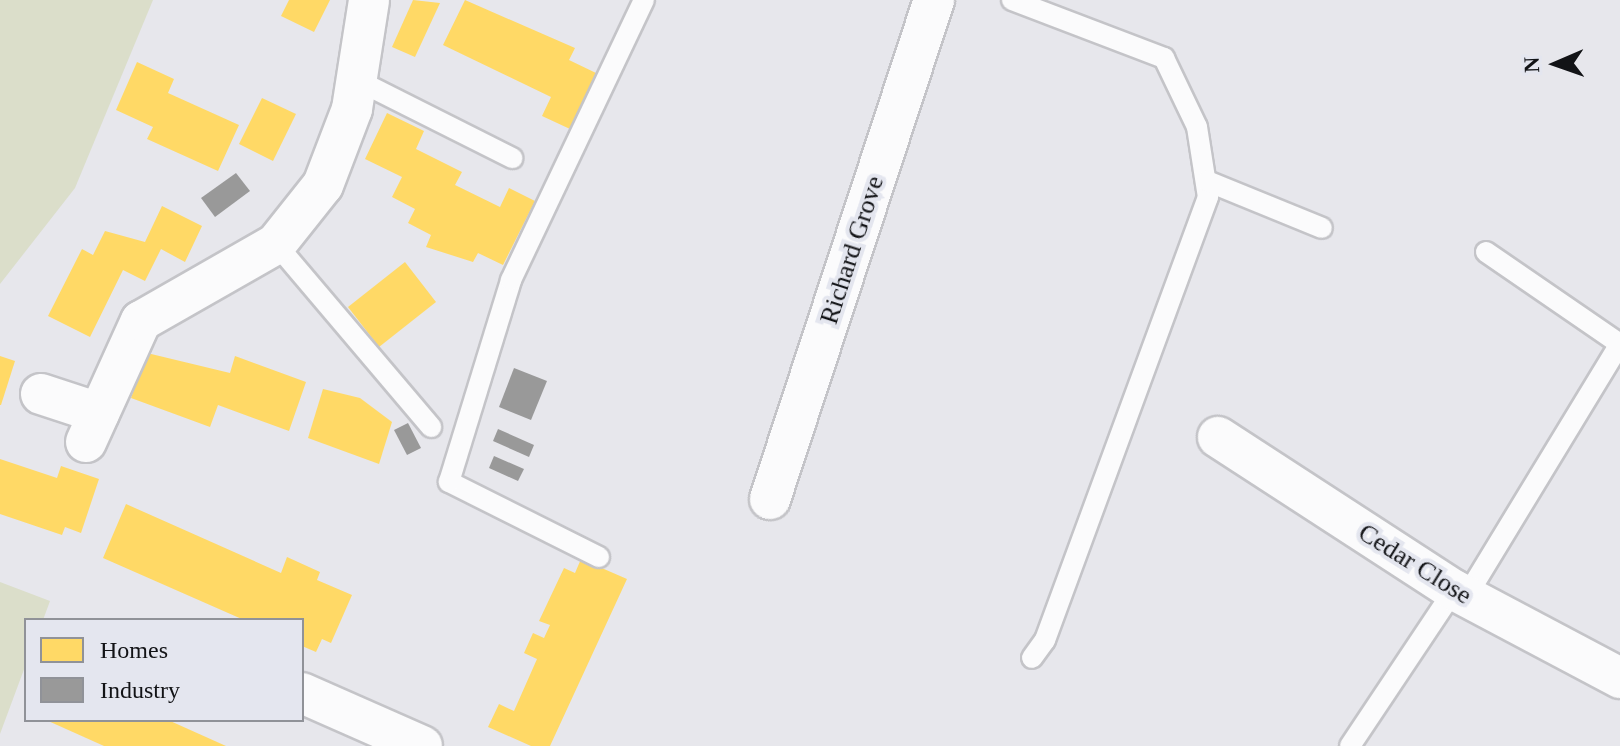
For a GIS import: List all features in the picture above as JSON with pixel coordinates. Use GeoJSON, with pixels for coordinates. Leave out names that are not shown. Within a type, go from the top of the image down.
{"type":"FeatureCollection","features":[{"type":"Feature","properties":{"kind":"street"},"geometry":{"type":"LineString","coordinates":[[41,394],[92,427],[141,321],[276,244],[323,185],[357,80],[369,0]]}},
{"type":"Feature","properties":{"kind":"street","name":"Richard Grove"},"geometry":{"type":"LineString","coordinates":[[770,499],[934,0]]}},
{"type":"Feature","properties":{"kind":"street","name":"Cedar Close"},"geometry":{"type":"LineString","coordinates":[[1218,437],[1460,594],[1620,678]]}},
{"type":"Feature","properties":{"kind":"street"},"geometry":{"type":"LineString","coordinates":[[304,694],[422,746]]}},
{"type":"Feature","properties":{"kind":"lane"},"geometry":{"type":"LineString","coordinates":[[599,557],[449,482],[511,280],[644,0]]}},
{"type":"Feature","properties":{"kind":"lane"},"geometry":{"type":"LineString","coordinates":[[1012,0],[1164,58],[1197,127],[1208,197],[1045,640],[1032,658]]}},
{"type":"Feature","properties":{"kind":"lane"},"geometry":{"type":"LineString","coordinates":[[357,80],[512,158]]}},
{"type":"Feature","properties":{"kind":"lane"},"geometry":{"type":"LineString","coordinates":[[1207,181],[1322,228]]}},
{"type":"Feature","properties":{"kind":"lane"},"geometry":{"type":"LineString","coordinates":[[276,244],[431,427]]}},
{"type":"Feature","properties":{"kind":"lane"},"geometry":{"type":"LineString","coordinates":[[1350,746],[1460,594],[1620,344],[1486,252]]}},
{"type":"Feature","properties":{"kind":"green space"},"geometry":{"type":"Polygon","coordinates":[[[0,0],[153,0],[75,188],[0,284],[0,0]]]}},
{"type":"Feature","properties":{"kind":"green space"},"geometry":{"type":"Polygon","coordinates":[[[0,582],[50,601],[44,618],[24,618],[24,669],[0,734],[0,582]]]}},
{"type":"Feature","properties":{"kind":"building: Homes"},"geometry":{"type":"Polygon","coordinates":[[[289,0],[330,0],[314,32],[281,16],[289,0]]]}},
{"type":"Feature","properties":{"kind":"building: Homes"},"geometry":{"type":"Polygon","coordinates":[[[413,0],[440,3],[415,57],[392,47],[413,0]]]}},
{"type":"Feature","properties":{"kind":"building: Homes"},"geometry":{"type":"Polygon","coordinates":[[[465,0],[575,48],[569,60],[596,73],[570,129],[542,116],[551,97],[443,45],[465,0]]]}},
{"type":"Feature","properties":{"kind":"building: Homes"},"geometry":{"type":"Polygon","coordinates":[[[137,62],[174,79],[168,93],[239,125],[218,171],[147,139],[153,127],[116,110],[137,62]]]}},
{"type":"Feature","properties":{"kind":"building: Homes"},"geometry":{"type":"Polygon","coordinates":[[[262,98],[296,114],[273,161],[239,144],[262,98]]]}},
{"type":"Feature","properties":{"kind":"building: Homes"},"geometry":{"type":"Polygon","coordinates":[[[387,113],[424,131],[416,149],[462,172],[455,185],[500,207],[509,188],[535,201],[503,265],[478,253],[473,262],[426,247],[431,235],[408,223],[415,209],[392,197],[402,177],[365,159],[387,113]]]}},
{"type":"Feature","properties":{"kind":"building: Homes"},"geometry":{"type":"Polygon","coordinates":[[[162,206],[202,226],[185,262],[161,249],[145,281],[123,270],[90,337],[48,316],[82,249],[93,255],[105,231],[145,242],[162,206]]]}},
{"type":"Feature","properties":{"kind":"building: Homes"},"geometry":{"type":"Polygon","coordinates":[[[405,262],[436,302],[379,347],[348,307],[405,262]]]}},
{"type":"Feature","properties":{"kind":"building: Homes"},"geometry":{"type":"Polygon","coordinates":[[[147,353],[230,373],[235,356],[306,382],[289,431],[218,405],[210,427],[131,398],[147,353]]]}},
{"type":"Feature","properties":{"kind":"building: Homes"},"geometry":{"type":"Polygon","coordinates":[[[0,356],[15,361],[1,405],[0,405],[0,356]]]}},
{"type":"Feature","properties":{"kind":"building: Homes"},"geometry":{"type":"Polygon","coordinates":[[[323,389],[360,398],[392,422],[379,464],[308,438],[323,389]]]}},
{"type":"Feature","properties":{"kind":"building: Homes"},"geometry":{"type":"Polygon","coordinates":[[[0,459],[57,478],[61,466],[99,479],[81,533],[65,527],[62,535],[0,514],[0,459]]]}},
{"type":"Feature","properties":{"kind":"building: Homes"},"geometry":{"type":"Polygon","coordinates":[[[126,504],[281,573],[287,557],[320,572],[317,580],[352,595],[331,643],[322,639],[316,652],[304,647],[304,618],[239,618],[103,558],[126,504]]]}},
{"type":"Feature","properties":{"kind":"building: Homes"},"geometry":{"type":"Polygon","coordinates":[[[581,559],[627,579],[550,746],[531,746],[488,727],[499,704],[514,711],[537,659],[524,653],[533,633],[544,638],[550,625],[539,621],[564,568],[575,573],[581,559]]]}},
{"type":"Feature","properties":{"kind":"building: Homes"},"geometry":{"type":"Polygon","coordinates":[[[50,722],[172,722],[226,746],[104,746],[50,722]]]}},
{"type":"Feature","properties":{"kind":"building: Industry"},"geometry":{"type":"Polygon","coordinates":[[[236,173],[250,191],[215,217],[201,198],[236,173]]]}},
{"type":"Feature","properties":{"kind":"building: Industry"},"geometry":{"type":"Polygon","coordinates":[[[514,368],[547,381],[531,420],[499,407],[514,368]]]}},
{"type":"Feature","properties":{"kind":"building: Industry"},"geometry":{"type":"Polygon","coordinates":[[[408,423],[421,448],[407,455],[394,430],[408,423]]]}},
{"type":"Feature","properties":{"kind":"building: Industry"},"geometry":{"type":"Polygon","coordinates":[[[498,429],[534,445],[529,457],[493,441],[498,429]]]}},
{"type":"Feature","properties":{"kind":"building: Industry"},"geometry":{"type":"Polygon","coordinates":[[[494,456],[524,469],[518,481],[489,468],[494,456]]]}}]}
